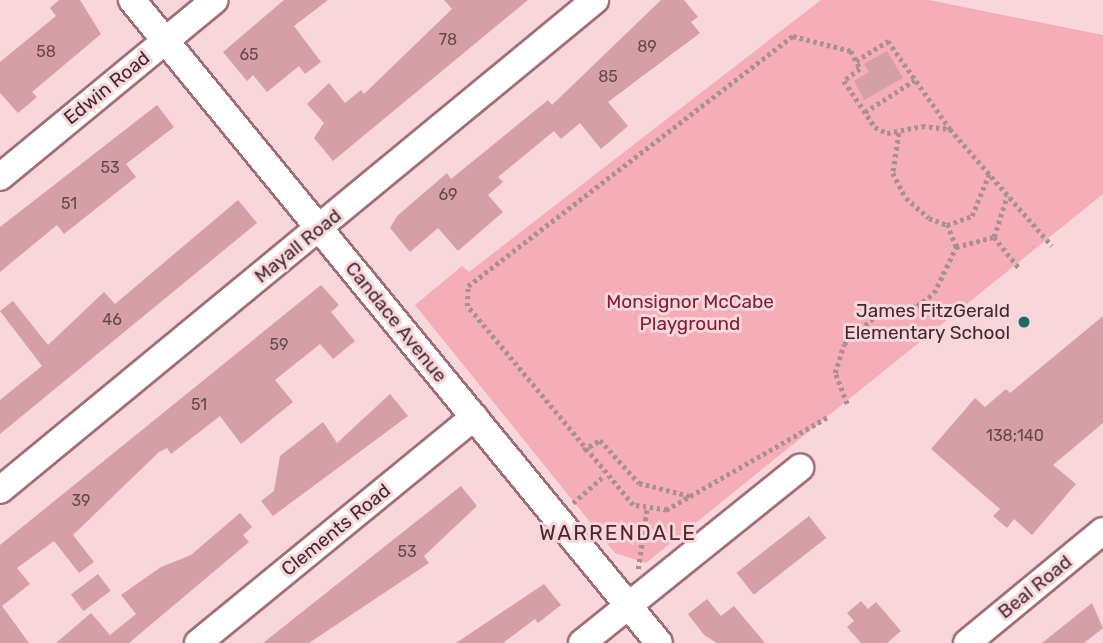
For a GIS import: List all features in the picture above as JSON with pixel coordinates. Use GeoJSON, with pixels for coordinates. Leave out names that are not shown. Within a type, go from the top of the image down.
{"type":"FeatureCollection","features":[{"type":"Feature","properties":{"kind":"street","name":"Candace Avenue"},"geometry":{"type":"LineString","coordinates":[[132,0],[659,643]]}},
{"type":"Feature","properties":{"kind":"street","name":"Edwin Road"},"geometry":{"type":"LineString","coordinates":[[0,177],[215,0]]}},
{"type":"Feature","properties":{"kind":"street","name":"Mayall Road"},"geometry":{"type":"LineString","coordinates":[[0,491],[595,0]]}},
{"type":"Feature","properties":{"kind":"street","name":"Clements Road"},"geometry":{"type":"LineString","coordinates":[[198,643],[474,417]]}},
{"type":"Feature","properties":{"kind":"street"},"geometry":{"type":"LineString","coordinates":[[582,643],[800,468]]}},
{"type":"Feature","properties":{"kind":"street","name":"Beal Road"},"geometry":{"type":"LineString","coordinates":[[967,643],[1103,531]]}},
{"type":"Feature","properties":{"kind":"path"},"geometry":{"type":"LineString","coordinates":[[827,418],[667,510],[647,508],[623,499],[583,450],[467,306],[468,286],[793,36],[851,51],[860,69],[844,81],[875,127],[899,132],[922,126],[950,130]]}},
{"type":"Feature","properties":{"kind":"path"},"geometry":{"type":"LineString","coordinates":[[856,61],[888,41],[950,130],[1052,246]]}},
{"type":"Feature","properties":{"kind":"path"},"geometry":{"type":"LineString","coordinates":[[865,112],[915,80]]}},
{"type":"Feature","properties":{"kind":"path"},"geometry":{"type":"LineString","coordinates":[[847,404],[835,373],[844,344],[878,314],[917,306],[934,293],[956,247],[947,225],[918,209],[898,185],[892,157],[899,132]]}},
{"type":"Feature","properties":{"kind":"path"},"geometry":{"type":"LineString","coordinates":[[947,225],[972,216],[989,174]]}},
{"type":"Feature","properties":{"kind":"path"},"geometry":{"type":"LineString","coordinates":[[994,237],[1008,195]]}},
{"type":"Feature","properties":{"kind":"path"},"geometry":{"type":"LineString","coordinates":[[956,247],[994,237]]}},
{"type":"Feature","properties":{"kind":"path"},"geometry":{"type":"LineString","coordinates":[[994,237],[1019,268]]}},
{"type":"Feature","properties":{"kind":"path"},"geometry":{"type":"LineString","coordinates":[[583,450],[600,440],[639,483],[690,496]]}},
{"type":"Feature","properties":{"kind":"path"},"geometry":{"type":"LineString","coordinates":[[572,504],[604,476]]}},
{"type":"Feature","properties":{"kind":"path"},"geometry":{"type":"LineString","coordinates":[[638,572],[647,508]]}},
{"type":"Feature","properties":{"kind":"green space","name":"Monsignor McCabe Playground"},"geometry":{"type":"Polygon","coordinates":[[[821,0],[929,0],[1103,35],[1103,194],[646,563],[615,553],[415,305],[462,266],[469,272],[821,0]]]}},
{"type":"Feature","properties":{"kind":"building"},"geometry":{"type":"Polygon","coordinates":[[[59,0],[80,0],[101,34],[32,92],[37,97],[18,113],[0,93],[0,62],[56,16],[50,8],[59,0]]]}},
{"type":"Feature","properties":{"kind":"building"},"geometry":{"type":"Polygon","coordinates":[[[284,0],[328,0],[294,26],[321,62],[305,74],[299,66],[267,92],[253,75],[247,81],[223,52],[284,0]]]}},
{"type":"Feature","properties":{"kind":"building"},"geometry":{"type":"Polygon","coordinates":[[[444,0],[528,0],[333,161],[314,138],[324,123],[307,104],[329,83],[345,103],[361,90],[364,94],[452,9],[444,0]]]}},
{"type":"Feature","properties":{"kind":"building"},"geometry":{"type":"Polygon","coordinates":[[[661,0],[684,0],[698,17],[691,22],[700,33],[608,102],[628,126],[601,149],[580,123],[561,139],[554,131],[498,177],[503,182],[488,195],[503,212],[458,251],[438,228],[410,252],[390,228],[397,216],[447,173],[451,179],[548,100],[552,105],[661,0]]]}},
{"type":"Feature","properties":{"kind":"building"},"geometry":{"type":"Polygon","coordinates":[[[887,51],[903,78],[864,100],[854,81],[869,72],[864,64],[887,51]]]}},
{"type":"Feature","properties":{"kind":"building"},"geometry":{"type":"Polygon","coordinates":[[[157,105],[174,127],[126,164],[136,177],[64,234],[57,225],[0,272],[0,227],[157,105]]]}},
{"type":"Feature","properties":{"kind":"building"},"geometry":{"type":"Polygon","coordinates":[[[238,200],[257,223],[0,434],[0,400],[42,366],[0,311],[13,301],[48,345],[104,292],[115,304],[238,200]]]}},
{"type":"Feature","properties":{"kind":"building"},"geometry":{"type":"Polygon","coordinates":[[[321,285],[339,305],[331,312],[355,341],[333,359],[320,344],[275,380],[293,402],[241,444],[220,416],[171,454],[167,448],[159,452],[73,535],[94,562],[79,573],[54,541],[17,568],[30,584],[2,606],[29,643],[0,643],[0,545],[321,285]]]}},
{"type":"Feature","properties":{"kind":"building"},"geometry":{"type":"Polygon","coordinates":[[[1103,316],[1103,423],[1053,465],[1076,484],[1032,535],[1014,519],[1007,528],[993,516],[1000,509],[931,449],[975,398],[985,407],[1006,389],[1010,393],[1103,316]]]}},
{"type":"Feature","properties":{"kind":"building"},"geometry":{"type":"Polygon","coordinates":[[[390,394],[408,416],[273,516],[261,501],[274,491],[280,456],[323,422],[337,443],[390,394]]]}},
{"type":"Feature","properties":{"kind":"building"},"geometry":{"type":"Polygon","coordinates":[[[461,486],[477,506],[424,556],[429,563],[309,643],[263,643],[461,486]]]}},
{"type":"Feature","properties":{"kind":"building"},"geometry":{"type":"Polygon","coordinates":[[[240,513],[252,527],[243,535],[249,542],[129,643],[56,643],[91,613],[110,635],[136,614],[121,595],[161,567],[191,555],[240,513]]]}},
{"type":"Feature","properties":{"kind":"building"},"geometry":{"type":"Polygon","coordinates":[[[809,516],[826,538],[754,595],[737,573],[809,516]]]}},
{"type":"Feature","properties":{"kind":"building"},"geometry":{"type":"Polygon","coordinates":[[[98,574],[111,591],[83,611],[71,594],[98,574]]]}},
{"type":"Feature","properties":{"kind":"building"},"geometry":{"type":"Polygon","coordinates":[[[544,584],[561,605],[538,623],[535,619],[503,643],[456,643],[544,584]]]}},
{"type":"Feature","properties":{"kind":"building"},"geometry":{"type":"Polygon","coordinates":[[[707,599],[721,616],[734,606],[765,643],[717,643],[704,635],[688,614],[707,599]]]}},
{"type":"Feature","properties":{"kind":"building"},"geometry":{"type":"Polygon","coordinates":[[[861,601],[868,609],[876,602],[901,631],[887,643],[861,643],[847,627],[854,621],[847,613],[861,601]]]}},
{"type":"Feature","properties":{"kind":"building"},"geometry":{"type":"Polygon","coordinates":[[[1092,603],[1103,628],[1084,643],[1042,643],[1092,603]]]}},
{"type":"Feature","properties":{"kind":"place","name":"James FitzGerald Elementary School"},"geometry":{"type":"Point","coordinates":[1024,322]}},
{"type":"Feature","properties":{"kind":"district","name":"WARRENDALE"},"geometry":{"type":"Point","coordinates":[618,533]}}]}
